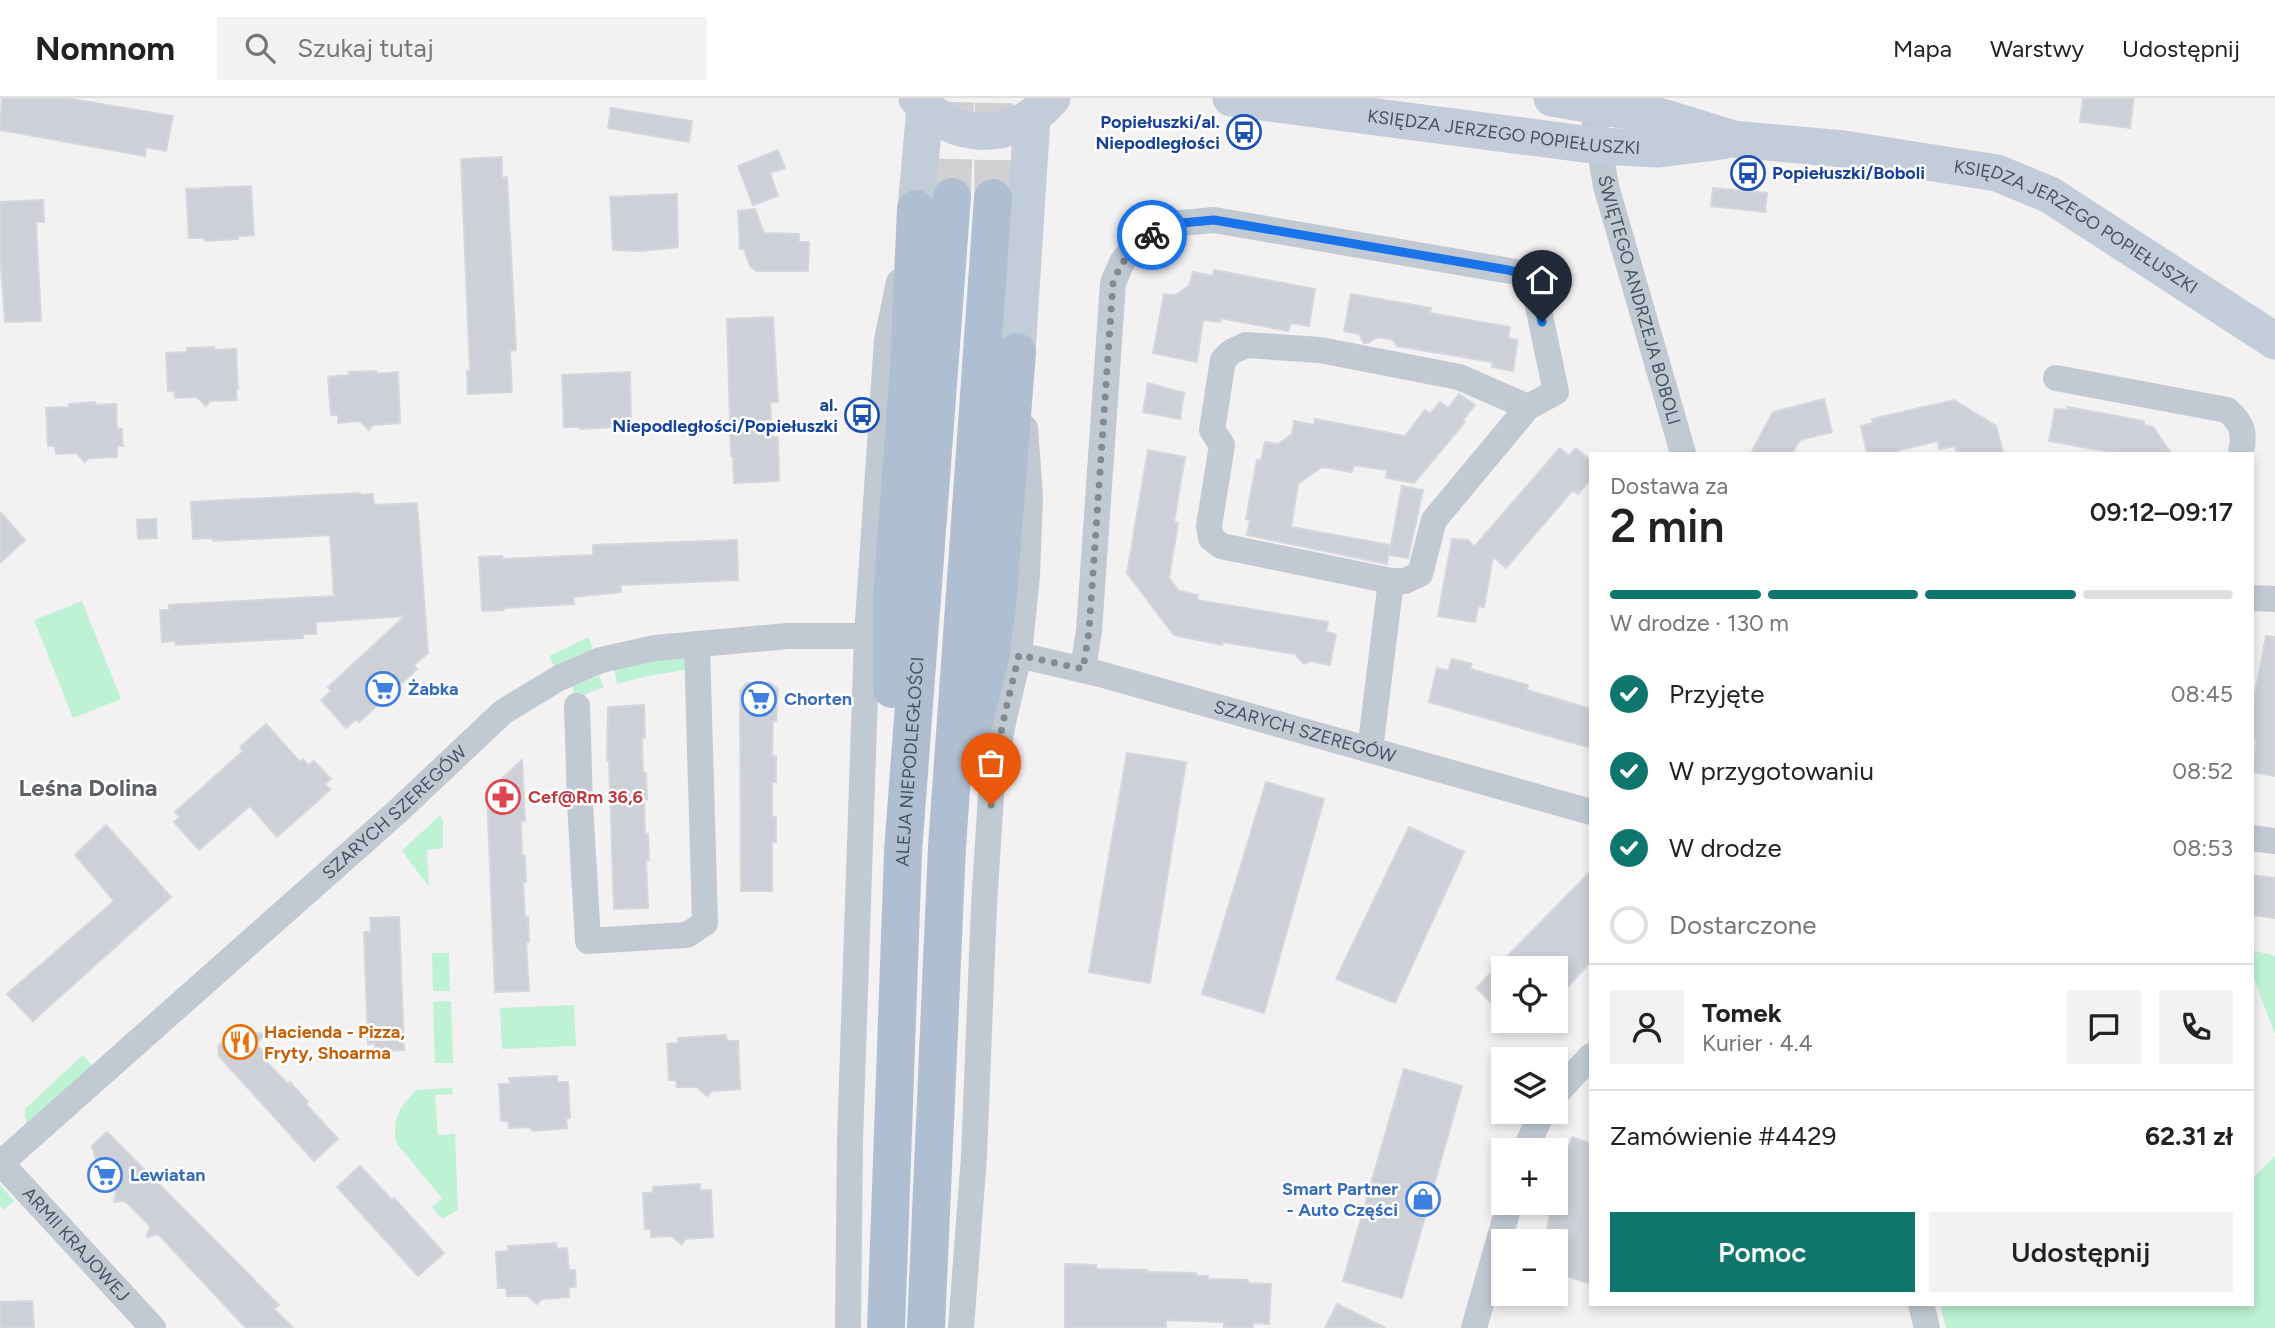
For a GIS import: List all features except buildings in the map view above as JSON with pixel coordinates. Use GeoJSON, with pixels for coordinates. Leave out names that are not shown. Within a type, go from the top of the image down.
{"type":"FeatureCollection","features":[{"type":"Feature","properties":{"kind":"main road","name":"ALEJA NIEPODLEGŁOŚCI"},"geometry":{"type":"LineString","coordinates":[[886,1328],[903,852],[952,197]]}},
{"type":"Feature","properties":{"kind":"main road"},"geometry":{"type":"LineString","coordinates":[[926,1328],[947,847],[993,198]]}},
{"type":"Feature","properties":{"kind":"main road"},"geometry":{"type":"LineString","coordinates":[[903,852],[892,724],[892,596],[909,367],[916,209]]}},
{"type":"Feature","properties":{"kind":"main road"},"geometry":{"type":"LineString","coordinates":[[947,847],[991,653],[1017,352]]}},
{"type":"Feature","properties":{"kind":"street","name":"KSIĘDZA JERZEGO POPIEŁUSZKI"},"geometry":{"type":"LineString","coordinates":[[1231,98],[1599,146],[1659,149],[1733,139]]}},
{"type":"Feature","properties":{"kind":"street","name":"KSIĘDZA JERZEGO POPIEŁUSZKI"},"geometry":{"type":"LineString","coordinates":[[1552,98],[1591,101],[1662,117],[1733,139],[1844,149],[1997,173],[2050,195],[2275,341]]}},
{"type":"Feature","properties":{"kind":"street","name":"ŚWIĘTEGO ANDRZEJA BOBOLI"},"geometry":{"type":"LineString","coordinates":[[1591,101],[1606,186],[1683,452]]}},
{"type":"Feature","properties":{"kind":"street"},"geometry":{"type":"LineString","coordinates":[[921,103],[944,121],[965,130],[988,132],[1011,128],[1042,108]]}},
{"type":"Feature","properties":{"kind":"street"},"geometry":{"type":"LineString","coordinates":[[848,1328],[850,1126],[867,636],[887,340],[916,209],[921,103]]}},
{"type":"Feature","properties":{"kind":"street"},"geometry":{"type":"LineString","coordinates":[[961,1328],[974,1156],[992,780],[1019,655],[1027,575],[1030,496],[1017,352],[1042,108]]}},
{"type":"Feature","properties":{"kind":"street"},"geometry":{"type":"LineString","coordinates":[[1083,669],[1089,631],[1113,283],[1122,262],[1133,249],[1163,228],[1170,224],[1214,220],[1522,273],[1534,287],[1556,392],[1528,407],[1434,520],[1420,574],[1405,581],[1391,581],[1221,546],[1211,538],[1209,526],[1222,445],[1212,430],[1223,360],[1231,352],[1246,345],[1320,350],[1459,377],[1528,407]]}},
{"type":"Feature","properties":{"kind":"street"},"geometry":{"type":"LineString","coordinates":[[2056,377],[2227,410],[2240,421],[2244,439],[2241,452]]}},
{"type":"Feature","properties":{"kind":"street"},"geometry":{"type":"LineString","coordinates":[[1370,750],[1391,581]]}},
{"type":"Feature","properties":{"kind":"street"},"geometry":{"type":"LineString","coordinates":[[2254,598],[2275,599]]}},
{"type":"Feature","properties":{"kind":"street","name":"SZARYCH SZEREGÓW"},"geometry":{"type":"LineString","coordinates":[[1,1162],[398,811],[503,712],[559,678],[601,660],[655,648],[789,636],[867,636]]}},
{"type":"Feature","properties":{"kind":"street"},"geometry":{"type":"LineString","coordinates":[[577,706],[588,941],[687,935],[705,923],[697,644]]}},
{"type":"Feature","properties":{"kind":"street","name":"SZARYCH SZEREGÓW"},"geometry":{"type":"LineString","coordinates":[[1019,655],[1083,669],[1589,810]]}},
{"type":"Feature","properties":{"kind":"street"},"geometry":{"type":"LineString","coordinates":[[2254,838],[2275,841]]}},
{"type":"Feature","properties":{"kind":"street"},"geometry":{"type":"LineString","coordinates":[[1568,1081],[1589,1058]]}},
{"type":"Feature","properties":{"kind":"street","name":"ARMII KRAJOWEJ"},"geometry":{"type":"LineString","coordinates":[[1,1162],[153,1328]]}},
{"type":"Feature","properties":{"kind":"street"},"geometry":{"type":"LineString","coordinates":[[1474,1328],[1506,1215]]}},
{"type":"Feature","properties":{"kind":"street"},"geometry":{"type":"LineString","coordinates":[[1922,1306],[1927,1328]]}},
{"type":"Feature","properties":{"kind":"green space"},"geometry":{"type":"Polygon","coordinates":[[[82,601],[121,699],[73,718],[34,620],[82,601]]]}},
{"type":"Feature","properties":{"kind":"green space"},"geometry":{"type":"Polygon","coordinates":[[[589,637],[593,652],[555,668],[549,656],[589,637]]]}},
{"type":"Feature","properties":{"kind":"green space"},"geometry":{"type":"Polygon","coordinates":[[[684,656],[690,669],[617,684],[614,667],[684,656]]]}},
{"type":"Feature","properties":{"kind":"green space"},"geometry":{"type":"Polygon","coordinates":[[[599,676],[604,687],[576,698],[572,686],[599,676]]]}},
{"type":"Feature","properties":{"kind":"green space"},"geometry":{"type":"Polygon","coordinates":[[[440,815],[443,821],[443,848],[427,850],[429,887],[402,851],[440,815]]]}},
{"type":"Feature","properties":{"kind":"green space"},"geometry":{"type":"Polygon","coordinates":[[[2254,951],[2275,956],[2275,1035],[2254,978],[2254,951]]]}},
{"type":"Feature","properties":{"kind":"green space"},"geometry":{"type":"Polygon","coordinates":[[[432,953],[449,953],[450,991],[433,991],[432,953]]]}},
{"type":"Feature","properties":{"kind":"green space"},"geometry":{"type":"Polygon","coordinates":[[[451,1001],[453,1063],[435,1063],[433,1002],[451,1001]]]}},
{"type":"Feature","properties":{"kind":"green space"},"geometry":{"type":"Polygon","coordinates":[[[574,1005],[576,1046],[502,1049],[500,1008],[574,1005]]]}},
{"type":"Feature","properties":{"kind":"green space"},"geometry":{"type":"Polygon","coordinates":[[[83,1055],[93,1067],[26,1128],[25,1109],[83,1055]]]}},
{"type":"Feature","properties":{"kind":"green space"},"geometry":{"type":"Polygon","coordinates":[[[452,1088],[453,1094],[435,1095],[438,1135],[455,1134],[458,1210],[442,1219],[432,1207],[442,1198],[397,1144],[395,1128],[401,1108],[416,1090],[452,1088]]]}},
{"type":"Feature","properties":{"kind":"green space"},"geometry":{"type":"Polygon","coordinates":[[[2275,1156],[2275,1328],[1946,1328],[1940,1306],[2254,1306],[2254,1177],[2275,1156]]]}},
{"type":"Feature","properties":{"kind":"green space"},"geometry":{"type":"Polygon","coordinates":[[[0,1185],[14,1201],[3,1210],[0,1206],[0,1185]]]}},
{"type":"Feature","properties":{"kind":"tunnel"},"geometry":{"type":"LineString","coordinates":[[952,197],[955,98]]}},
{"type":"Feature","properties":{"kind":"tunnel"},"geometry":{"type":"LineString","coordinates":[[993,198],[994,98]]}},
{"type":"Feature","properties":{"kind":"way so far"},"geometry":{"type":"LineString","coordinates":[[991,805],[992,780],[1019,655],[1083,669],[1089,631],[1113,283],[1122,262],[1133,249],[1152,235]]}},
{"type":"Feature","properties":{"kind":"place","name":"Popiełuszki/al. Niepodległości"},"geometry":{"type":"Point","coordinates":[1244,132]}},
{"type":"Feature","properties":{"kind":"place","name":"Popiełuszki/Boboli"},"geometry":{"type":"Point","coordinates":[1748,173]}},
{"type":"Feature","properties":{"kind":"place","name":"al. Niepodległości/Popiełuszki"},"geometry":{"type":"Point","coordinates":[862,415]}},
{"type":"Feature","properties":{"kind":"place","name":"Żabka"},"geometry":{"type":"Point","coordinates":[383,689]}},
{"type":"Feature","properties":{"kind":"place","name":"Chorten"},"geometry":{"type":"Point","coordinates":[759,699]}},
{"type":"Feature","properties":{"kind":"place","name":"Cef@Rm 36,6"},"geometry":{"type":"Point","coordinates":[503,797]}},
{"type":"Feature","properties":{"kind":"place","name":"Hacienda - Pizza, Fryty, Shoarma"},"geometry":{"type":"Point","coordinates":[240,1042]}},
{"type":"Feature","properties":{"kind":"place","name":"Lewiatan"},"geometry":{"type":"Point","coordinates":[105,1175]}},
{"type":"Feature","properties":{"kind":"place","name":"Smart Partner - Auto Części"},"geometry":{"type":"Point","coordinates":[1423,1199]}},
{"type":"Feature","properties":{"kind":"district","name":"Leśna Dolina"},"geometry":{"type":"Point","coordinates":[88,788]}},
{"type":"Feature","properties":{"kind":"route"},"geometry":{"type":"LineString","coordinates":[[1152,235],[1170,224],[1214,220],[1522,273],[1534,287],[1542,322]]}}]}
